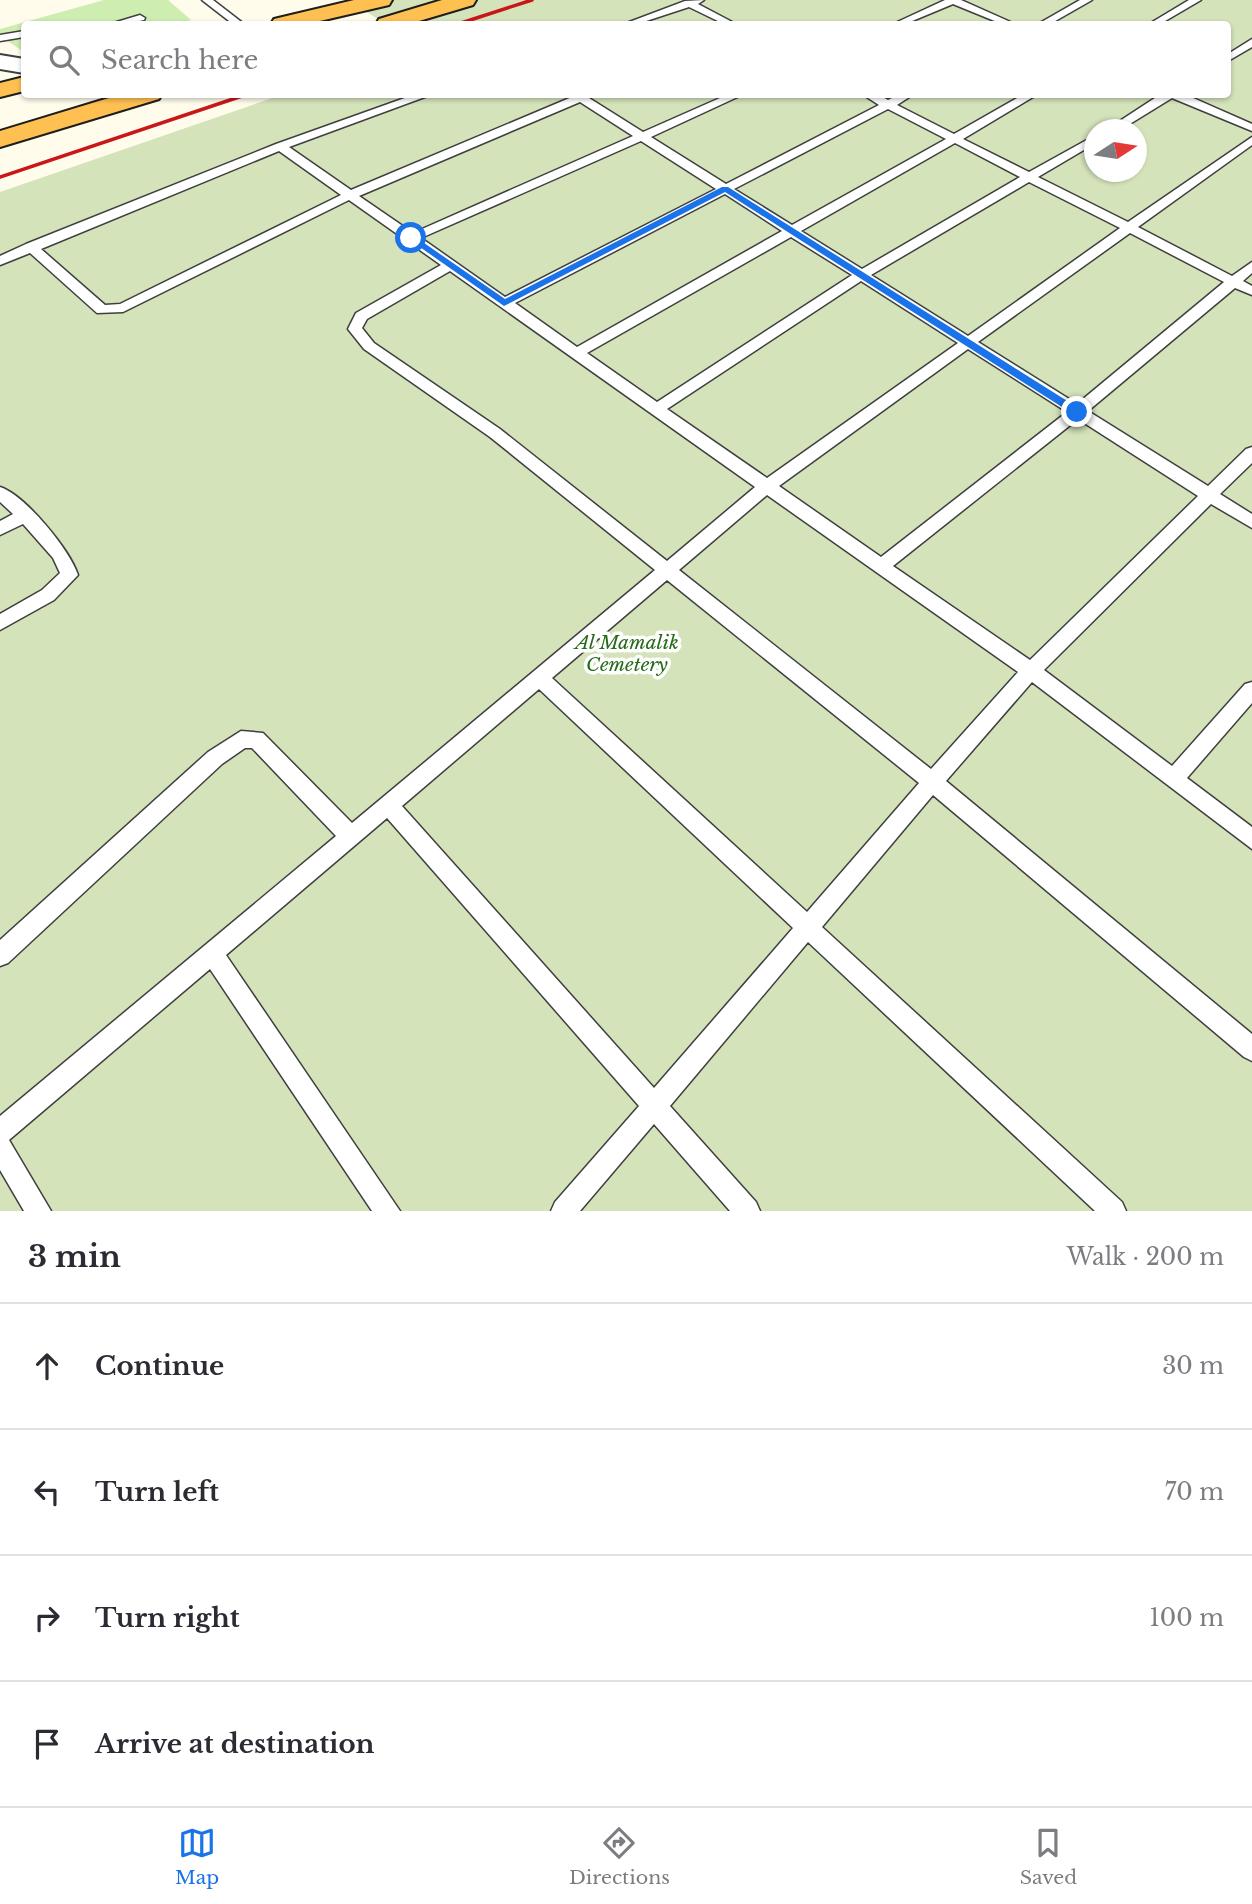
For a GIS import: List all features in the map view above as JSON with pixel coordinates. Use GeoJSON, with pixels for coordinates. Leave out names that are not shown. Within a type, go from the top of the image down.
{"type":"FeatureCollection","features":[{"type":"Feature","properties":{"kind":"highway"},"geometry":{"type":"LineString","coordinates":[[294,21],[381,0]]}},
{"type":"Feature","properties":{"kind":"highway"},"geometry":{"type":"LineString","coordinates":[[397,21],[465,0]]}},
{"type":"Feature","properties":{"kind":"highway"},"geometry":{"type":"LineString","coordinates":[[0,90],[21,85]]}},
{"type":"Feature","properties":{"kind":"highway"},"geometry":{"type":"LineString","coordinates":[[0,139],[137,98]]}},
{"type":"Feature","properties":{"kind":"street"},"geometry":{"type":"LineString","coordinates":[[0,62],[21,66]]}},
{"type":"Feature","properties":{"kind":"lane"},"geometry":{"type":"LineString","coordinates":[[207,0],[235,21]]}},
{"type":"Feature","properties":{"kind":"lane"},"geometry":{"type":"LineString","coordinates":[[905,21],[953,0],[1003,21]]}},
{"type":"Feature","properties":{"kind":"lane"},"geometry":{"type":"LineString","coordinates":[[1048,21],[1087,0]]}},
{"type":"Feature","properties":{"kind":"lane"},"geometry":{"type":"LineString","coordinates":[[1159,21],[1196,0]]}},
{"type":"Feature","properties":{"kind":"lane"},"geometry":{"type":"LineString","coordinates":[[638,21],[694,2],[726,21]]}},
{"type":"Feature","properties":{"kind":"lane"},"geometry":{"type":"LineString","coordinates":[[128,21],[140,18]]}},
{"type":"Feature","properties":{"kind":"lane"},"geometry":{"type":"LineString","coordinates":[[0,38],[21,34]]}},
{"type":"Feature","properties":{"kind":"lane"},"geometry":{"type":"LineString","coordinates":[[1231,55],[1252,42]]}},
{"type":"Feature","properties":{"kind":"lane"},"geometry":{"type":"LineString","coordinates":[[0,261],[280,146],[417,98]]}},
{"type":"Feature","properties":{"kind":"lane"},"geometry":{"type":"LineString","coordinates":[[31,247],[80,293],[102,310],[110,310],[150,296],[350,195],[577,98]]}},
{"type":"Feature","properties":{"kind":"lane"},"geometry":{"type":"LineString","coordinates":[[585,98],[1252,522]]}},
{"type":"Feature","properties":{"kind":"lane"},"geometry":{"type":"LineString","coordinates":[[411,238],[730,98]]}},
{"type":"Feature","properties":{"kind":"lane"},"geometry":{"type":"LineString","coordinates":[[875,98],[1252,292]]}},
{"type":"Feature","properties":{"kind":"lane"},"geometry":{"type":"LineString","coordinates":[[504,303],[901,98]]}},
{"type":"Feature","properties":{"kind":"lane"},"geometry":{"type":"LineString","coordinates":[[577,353],[1026,98]]}},
{"type":"Feature","properties":{"kind":"lane"},"geometry":{"type":"LineString","coordinates":[[1130,119],[1165,98]]}},
{"type":"Feature","properties":{"kind":"lane"},"geometry":{"type":"LineString","coordinates":[[1181,98],[1252,128]]}},
{"type":"Feature","properties":{"kind":"lane"},"geometry":{"type":"LineString","coordinates":[[0,1132],[767,486],[1252,140]]}},
{"type":"Feature","properties":{"kind":"lane"},"geometry":{"type":"LineString","coordinates":[[656,409],[862,275],[1084,145]]}},
{"type":"Feature","properties":{"kind":"lane"},"geometry":{"type":"LineString","coordinates":[[280,146],[1031,671],[1252,839]]}},
{"type":"Feature","properties":{"kind":"lane"},"geometry":{"type":"LineString","coordinates":[[451,265],[361,316],[355,329],[360,337],[369,346],[495,433],[665,572],[932,782],[1252,1049]]}},
{"type":"Feature","properties":{"kind":"lane"},"geometry":{"type":"LineString","coordinates":[[881,566],[1077,412],[1235,283],[1252,266]]}},
{"type":"Feature","properties":{"kind":"lane"},"geometry":{"type":"LineString","coordinates":[[564,1211],[1008,694],[1252,453]]}},
{"type":"Feature","properties":{"kind":"lane"},"geometry":{"type":"LineString","coordinates":[[0,493],[24,515],[67,565],[69,575],[48,595],[0,623]]}},
{"type":"Feature","properties":{"kind":"lane"},"geometry":{"type":"LineString","coordinates":[[0,529],[24,515]]}},
{"type":"Feature","properties":{"kind":"lane"},"geometry":{"type":"LineString","coordinates":[[539,678],[1113,1211]]}},
{"type":"Feature","properties":{"kind":"lane"},"geometry":{"type":"LineString","coordinates":[[1173,779],[1252,690]]}},
{"type":"Feature","properties":{"kind":"lane"},"geometry":{"type":"LineString","coordinates":[[0,955],[215,758],[241,740],[251,738],[261,744],[351,836]]}},
{"type":"Feature","properties":{"kind":"lane"},"geometry":{"type":"LineString","coordinates":[[388,805],[747,1211]]}},
{"type":"Feature","properties":{"kind":"lane"},"geometry":{"type":"LineString","coordinates":[[212,953],[387,1211]]}},
{"type":"Feature","properties":{"kind":"lane"},"geometry":{"type":"LineString","coordinates":[[0,1147],[38,1211]]}},
{"type":"Feature","properties":{"kind":"green space"},"geometry":{"type":"Polygon","coordinates":[[[104,0],[168,0],[191,20],[187,21],[29,21],[104,0]]]}},
{"type":"Feature","properties":{"kind":"green space","name":"Al Mamalik Cemetery"},"geometry":{"type":"Polygon","coordinates":[[[349,0],[1252,0],[1252,1211],[0,1211],[0,192],[272,98],[1231,98],[1231,21],[380,21],[349,0]]]}},
{"type":"Feature","properties":{"kind":"green space"},"geometry":{"type":"Polygon","coordinates":[[[21,23],[21,50],[0,36],[0,29],[21,23]]]}},
{"type":"Feature","properties":{"kind":"railway"},"geometry":{"type":"LineString","coordinates":[[467,21],[532,0]]}},
{"type":"Feature","properties":{"kind":"railway"},"geometry":{"type":"LineString","coordinates":[[0,177],[236,98]]}},
{"type":"Feature","properties":{"kind":"route"},"geometry":{"type":"LineString","coordinates":[[411,238],[504,303],[725,189],[1077,412]]}}]}
